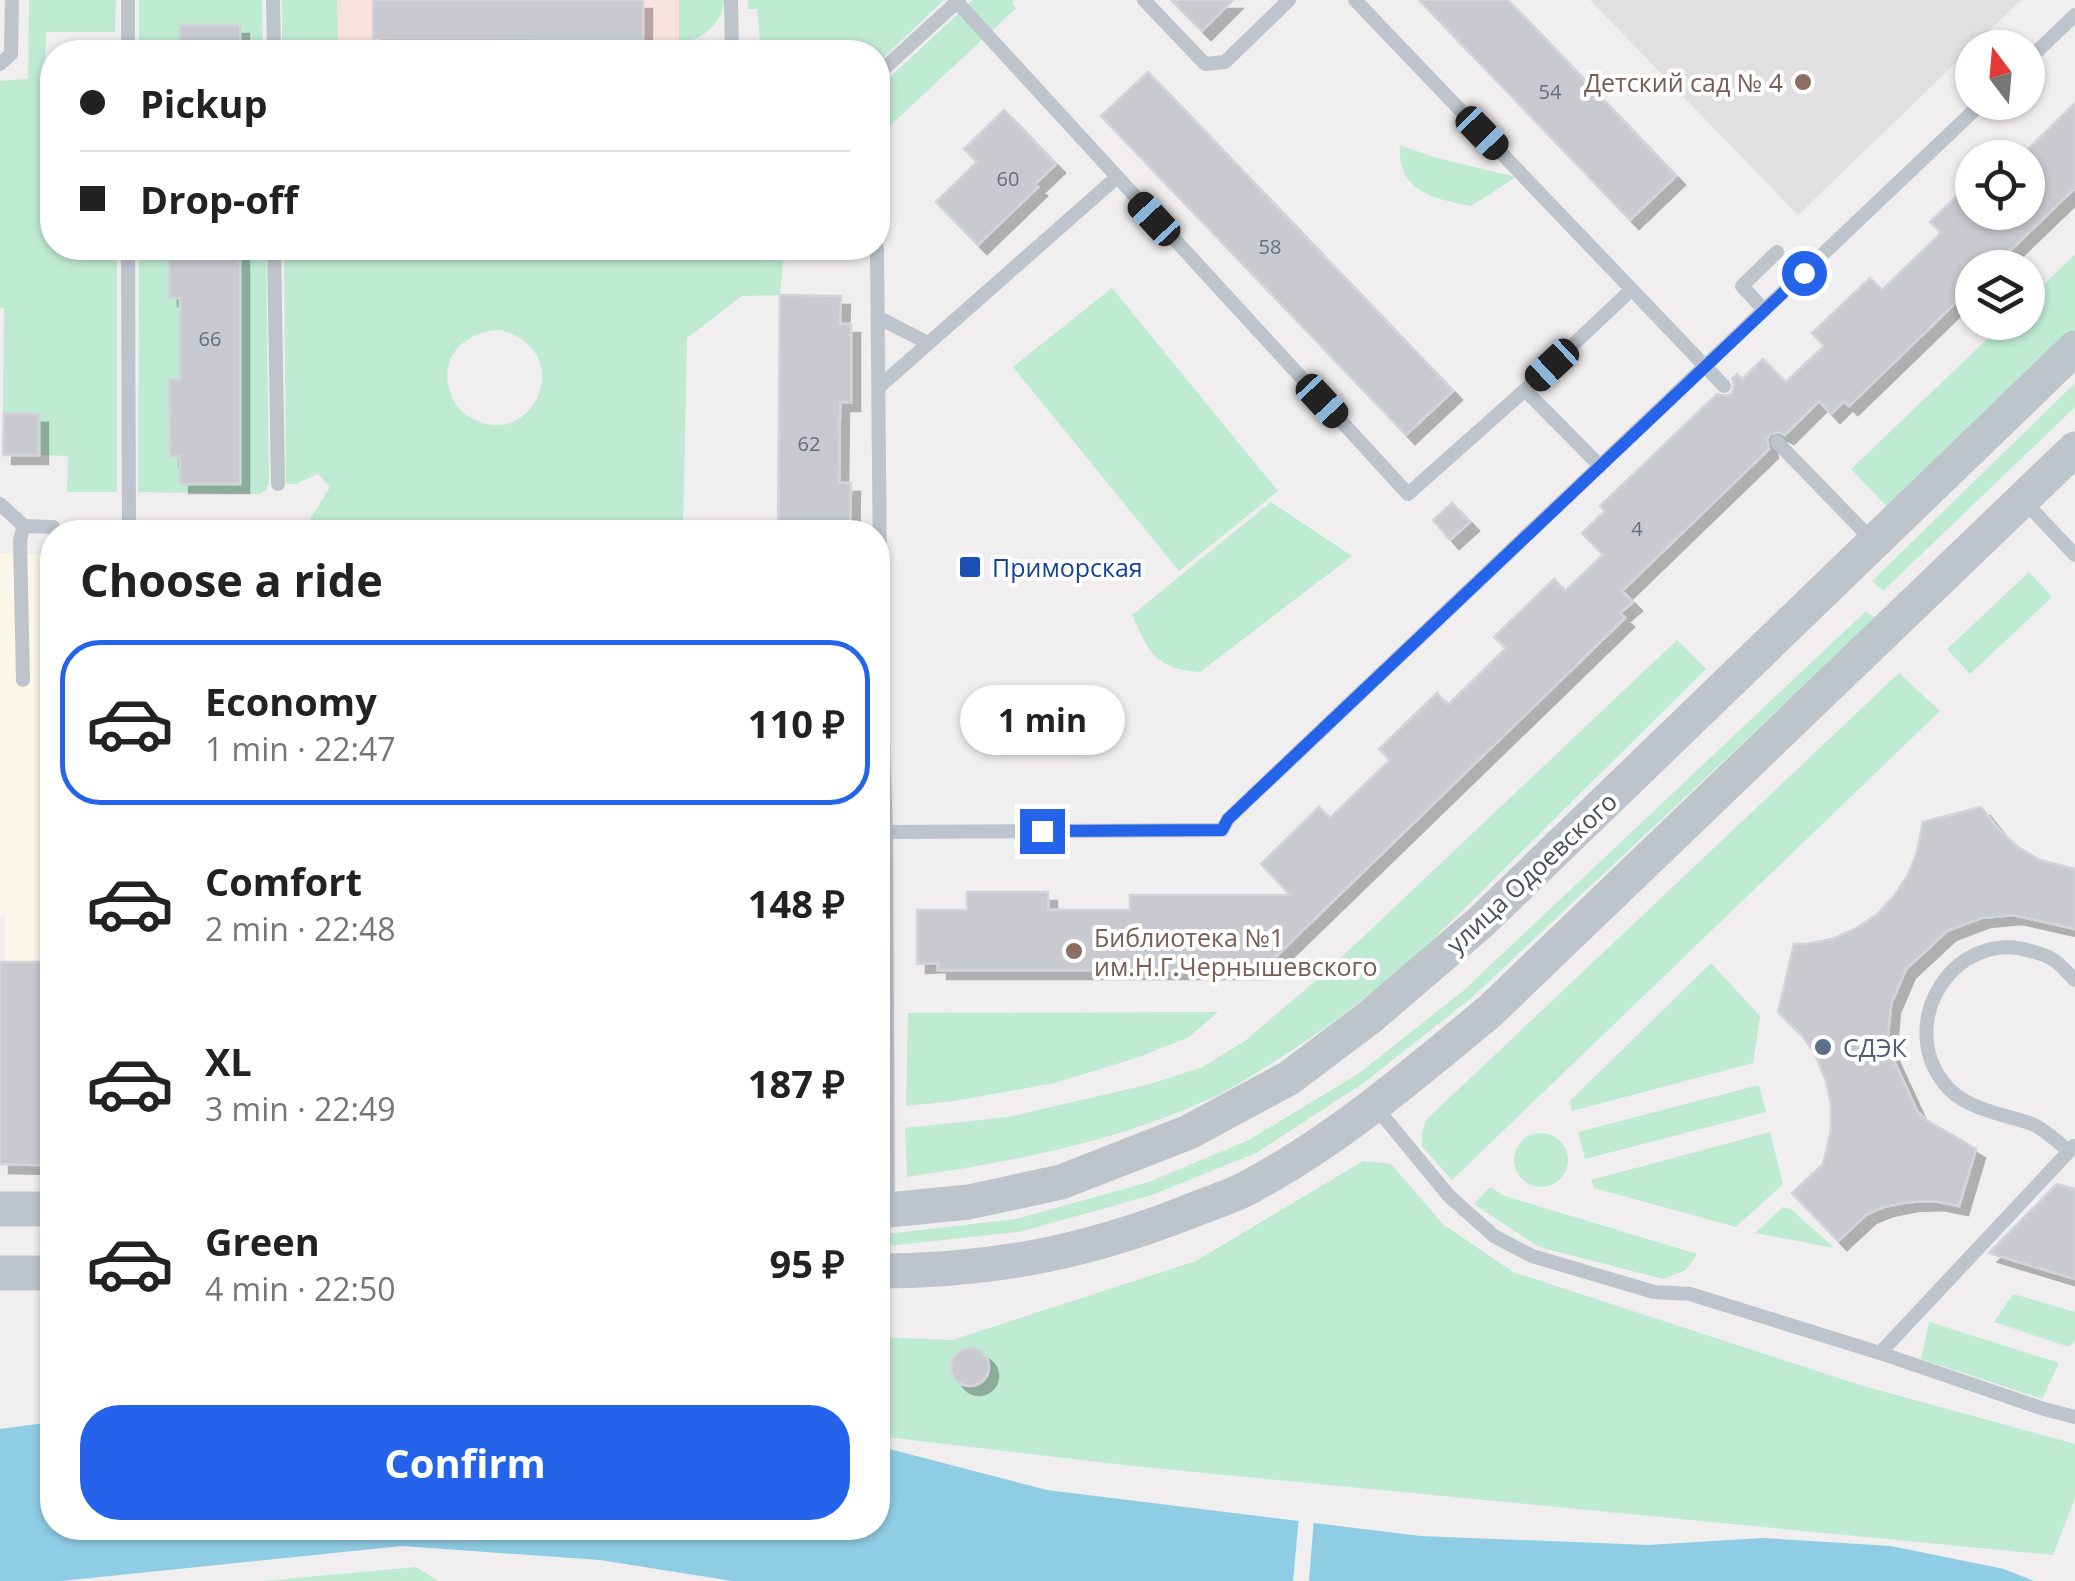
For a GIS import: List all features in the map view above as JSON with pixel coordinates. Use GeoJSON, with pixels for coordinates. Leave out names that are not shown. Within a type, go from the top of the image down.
{"type":"FeatureCollection","features":[{"type":"Feature","properties":{"kind":"street","name":"улица Одоевского"},"geometry":{"type":"LineString","coordinates":[[890,1210],[969,1202],[1060,1182],[1189,1132],[1288,1078],[1370,1017],[1482,922],[2075,348]]}},
{"type":"Feature","properties":{"kind":"street"},"geometry":{"type":"LineString","coordinates":[[890,1271],[983,1267],[1076,1250],[1160,1223],[1248,1188],[1310,1151],[1490,1011],[2075,449]]}},
{"type":"Feature","properties":{"kind":"street"},"geometry":{"type":"LineString","coordinates":[[0,1209],[40,1209]]}},
{"type":"Feature","properties":{"kind":"street"},"geometry":{"type":"LineString","coordinates":[[0,1273],[40,1273]]}},
{"type":"Feature","properties":{"kind":"lane"},"geometry":{"type":"LineString","coordinates":[[0,64],[11,54],[12,0]]}},
{"type":"Feature","properties":{"kind":"lane"},"geometry":{"type":"LineString","coordinates":[[128,0],[128,40]]}},
{"type":"Feature","properties":{"kind":"lane"},"geometry":{"type":"LineString","coordinates":[[274,0],[274,40]]}},
{"type":"Feature","properties":{"kind":"lane"},"geometry":{"type":"LineString","coordinates":[[731,0],[732,40]]}},
{"type":"Feature","properties":{"kind":"lane"},"geometry":{"type":"LineString","coordinates":[[1144,0],[1206,64],[1225,62],[1289,0]]}},
{"type":"Feature","properties":{"kind":"lane"},"geometry":{"type":"LineString","coordinates":[[1355,0],[1724,386]]}},
{"type":"Feature","properties":{"kind":"lane"},"geometry":{"type":"LineString","coordinates":[[890,63],[958,1],[1408,494],[1631,290]]}},
{"type":"Feature","properties":{"kind":"lane"},"geometry":{"type":"LineString","coordinates":[[2045,44],[2075,15]]}},
{"type":"Feature","properties":{"kind":"lane"},"geometry":{"type":"LineString","coordinates":[[890,832],[1222,830],[1228,819],[1964,120]]}},
{"type":"Feature","properties":{"kind":"lane"},"geometry":{"type":"LineString","coordinates":[[879,387],[1116,178]]}},
{"type":"Feature","properties":{"kind":"lane"},"geometry":{"type":"LineString","coordinates":[[1764,310],[1742,286],[1777,252]]}},
{"type":"Feature","properties":{"kind":"lane"},"geometry":{"type":"LineString","coordinates":[[128,260],[128,520]]}},
{"type":"Feature","properties":{"kind":"lane"},"geometry":{"type":"LineString","coordinates":[[274,260],[278,484]]}},
{"type":"Feature","properties":{"kind":"lane"},"geometry":{"type":"LineString","coordinates":[[878,260],[880,520]]}},
{"type":"Feature","properties":{"kind":"lane"},"geometry":{"type":"LineString","coordinates":[[880,318],[928,343]]}},
{"type":"Feature","properties":{"kind":"lane"},"geometry":{"type":"LineString","coordinates":[[1525,390],[1600,466]]}},
{"type":"Feature","properties":{"kind":"lane"},"geometry":{"type":"LineString","coordinates":[[1777,442],[1874,542]]}},
{"type":"Feature","properties":{"kind":"lane"},"geometry":{"type":"LineString","coordinates":[[2021,498],[2075,555]]}},
{"type":"Feature","properties":{"kind":"lane"},"geometry":{"type":"LineString","coordinates":[[0,504],[24,526],[40,527]]}},
{"type":"Feature","properties":{"kind":"lane"},"geometry":{"type":"LineString","coordinates":[[22,680],[20,540],[24,526]]}},
{"type":"Feature","properties":{"kind":"lane"},"geometry":{"type":"LineString","coordinates":[[1880,1353],[2072,1148],[2036,1126],[1982,1110],[1943,1083],[1930,1058],[1925,1030],[1930,1003],[1949,971],[1980,952],[2016,947],[2052,958],[2075,980]]}},
{"type":"Feature","properties":{"kind":"lane"},"geometry":{"type":"LineString","coordinates":[[1373,1104],[1449,1196],[1494,1236],[1532,1256],[1654,1292],[1690,1294],[2075,1417]]}},
{"type":"Feature","properties":{"kind":"shaded area"},"geometry":{"type":"Polygon","coordinates":[[[337,0],[679,0],[679,40],[338,40],[337,0]]]}},
{"type":"Feature","properties":{"kind":"shaded area","name":"Детский сад № 4"},"geometry":{"type":"Polygon","coordinates":[[[1590,0],[2021,0],[1990,30],[1955,30],[1955,64],[1798,215],[1590,0]]]}},
{"type":"Feature","properties":{"kind":"shaded area"},"geometry":{"type":"Polygon","coordinates":[[[0,553],[40,555],[40,962],[5,962],[6,916],[0,916],[0,553]]]}},
{"type":"Feature","properties":{"kind":"green space"},"geometry":{"type":"Polygon","coordinates":[[[29,0],[116,0],[115,32],[46,32],[46,40],[40,40],[40,260],[117,260],[117,492],[67,492],[68,456],[39,455],[39,414],[3,413],[0,81],[28,79],[29,0]]]}},
{"type":"Feature","properties":{"kind":"green space"},"geometry":{"type":"Polygon","coordinates":[[[139,0],[262,0],[263,40],[139,40],[139,0]]]}},
{"type":"Feature","properties":{"kind":"green space"},"geometry":{"type":"Polygon","coordinates":[[[282,0],[337,0],[338,40],[282,40],[282,0]]]}},
{"type":"Feature","properties":{"kind":"green space"},"geometry":{"type":"Polygon","coordinates":[[[679,0],[725,0],[709,30],[696,39],[679,40],[679,0]]]}},
{"type":"Feature","properties":{"kind":"green space"},"geometry":{"type":"Polygon","coordinates":[[[748,0],[944,0],[890,51],[890,40],[760,40],[757,9],[748,9],[748,0]]]}},
{"type":"Feature","properties":{"kind":"green space"},"geometry":{"type":"Polygon","coordinates":[[[973,0],[1014,0],[1016,8],[890,126],[890,77],[973,0]]]}},
{"type":"Feature","properties":{"kind":"green space"},"geometry":{"type":"Polygon","coordinates":[[[1400,145],[1516,177],[1471,206],[1444,200],[1411,183],[1400,161],[1400,145]]]}},
{"type":"Feature","properties":{"kind":"green space"},"geometry":{"type":"Polygon","coordinates":[[[2075,254],[2075,330],[1889,509],[1851,469],[1986,340],[2045,340],[2045,283],[2075,254]]]}},
{"type":"Feature","properties":{"kind":"green space"},"geometry":{"type":"Polygon","coordinates":[[[139,260],[266,260],[266,490],[260,494],[138,492],[139,260]]]}},
{"type":"Feature","properties":{"kind":"green space"},"geometry":{"type":"Polygon","coordinates":[[[284,260],[783,261],[780,295],[742,296],[687,338],[683,520],[309,520],[330,487],[318,474],[286,484],[284,260]],[[500,330],[477,335],[452,356],[447,379],[452,397],[475,420],[497,425],[515,421],[530,409],[539,393],[542,374],[537,356],[524,341],[500,330]]]}},
{"type":"Feature","properties":{"kind":"green space"},"geometry":{"type":"Polygon","coordinates":[[[1112,288],[1278,491],[1179,571],[1013,367],[1112,288]]]}},
{"type":"Feature","properties":{"kind":"green space"},"geometry":{"type":"Polygon","coordinates":[[[2075,383],[2075,407],[1883,591],[1872,581],[2075,383]]]}},
{"type":"Feature","properties":{"kind":"green space"},"geometry":{"type":"Polygon","coordinates":[[[1271,502],[1352,556],[1200,672],[1164,663],[1149,649],[1132,615],[1271,502]]]}},
{"type":"Feature","properties":{"kind":"green space"},"geometry":{"type":"Polygon","coordinates":[[[2029,572],[2052,597],[1970,674],[1947,649],[2029,572]]]}},
{"type":"Feature","properties":{"kind":"green space"},"geometry":{"type":"Polygon","coordinates":[[[1866,611],[1876,618],[1471,998],[1365,1082],[1256,1153],[1152,1195],[1019,1232],[890,1246],[890,1234],[1016,1219],[1149,1182],[1249,1140],[1358,1074],[1463,991],[1866,611]]]}},
{"type":"Feature","properties":{"kind":"green space"},"geometry":{"type":"Polygon","coordinates":[[[1677,640],[1706,669],[1407,965],[1320,1032],[1224,1092],[1143,1125],[1026,1157],[907,1177],[905,1128],[1008,1117],[1150,1084],[1203,1067],[1246,1040],[1326,972],[1677,640]]]}},
{"type":"Feature","properties":{"kind":"green space"},"geometry":{"type":"Polygon","coordinates":[[[1899,673],[1940,711],[1452,1180],[1422,1146],[1426,1120],[1899,673]]]}},
{"type":"Feature","properties":{"kind":"green space"},"geometry":{"type":"Polygon","coordinates":[[[1711,963],[1760,1016],[1753,1063],[1572,1111],[1570,1101],[1711,963]]]}},
{"type":"Feature","properties":{"kind":"green space"},"geometry":{"type":"Polygon","coordinates":[[[1218,1012],[1189,1037],[1055,1083],[906,1106],[908,1013],[1218,1012]]]}},
{"type":"Feature","properties":{"kind":"green space"},"geometry":{"type":"Polygon","coordinates":[[[1759,1085],[1766,1112],[1585,1159],[1578,1132],[1759,1085]]]}},
{"type":"Feature","properties":{"kind":"green space"},"geometry":{"type":"Polygon","coordinates":[[[1770,1132],[1783,1184],[1736,1227],[1594,1188],[1591,1180],[1770,1132]]]}},
{"type":"Feature","properties":{"kind":"green space"},"geometry":{"type":"Polygon","coordinates":[[[1541,1133],[1560,1141],[1568,1160],[1560,1179],[1541,1187],[1522,1179],[1514,1160],[1522,1141],[1541,1133]]]}},
{"type":"Feature","properties":{"kind":"green space"},"geometry":{"type":"Polygon","coordinates":[[[1363,1161],[1391,1164],[1443,1224],[1513,1272],[1860,1385],[2075,1444],[2075,1498],[2053,1555],[1133,1466],[890,1437],[890,1337],[952,1340],[1196,1261],[1363,1161]]]}},
{"type":"Feature","properties":{"kind":"green space"},"geometry":{"type":"Polygon","coordinates":[[[1490,1187],[1505,1196],[1697,1254],[1686,1270],[1663,1279],[1539,1247],[1474,1204],[1490,1187]]]}},
{"type":"Feature","properties":{"kind":"green space"},"geometry":{"type":"Polygon","coordinates":[[[1783,1207],[1792,1210],[1834,1248],[1755,1233],[1783,1207]]]}},
{"type":"Feature","properties":{"kind":"green space"},"geometry":{"type":"Polygon","coordinates":[[[2013,1294],[2075,1312],[2075,1340],[2069,1347],[1994,1322],[2013,1294]]]}},
{"type":"Feature","properties":{"kind":"green space"},"geometry":{"type":"Polygon","coordinates":[[[1929,1322],[2059,1363],[2042,1399],[1921,1359],[1929,1322]]]}},
{"type":"Feature","properties":{"kind":"green space"},"geometry":{"type":"Polygon","coordinates":[[[416,1567],[439,1581],[262,1581],[416,1567]]]}},
{"type":"Feature","properties":{"kind":"water"},"geometry":{"type":"Polygon","coordinates":[[[40,1424],[40,1540],[890,1540],[890,1449],[1047,1490],[1420,1536],[1648,1545],[1762,1538],[1891,1546],[2004,1569],[2034,1581],[732,1581],[600,1560],[402,1546],[61,1581],[0,1581],[0,1429],[40,1424]]]}},
{"type":"Feature","properties":{"kind":"pier"},"geometry":{"type":"Polygon","coordinates":[[[1299,1516],[1314,1518],[1309,1581],[1293,1581],[1299,1516]]]}},
{"type":"Feature","properties":{"kind":"building"},"geometry":{"type":"Polygon","coordinates":[[[373,0],[643,0],[643,39],[373,38],[373,0]]]}},
{"type":"Feature","properties":{"kind":"building"},"geometry":{"type":"Polygon","coordinates":[[[1171,0],[1233,0],[1202,31],[1171,0]]]}},
{"type":"Feature","properties":{"kind":"building"},"geometry":{"type":"Polygon","coordinates":[[[1419,0],[1508,0],[1676,176],[1630,220],[1419,0]]]}},
{"type":"Feature","properties":{"kind":"building"},"geometry":{"type":"Polygon","coordinates":[[[180,25],[240,25],[240,40],[179,40],[180,25]]]}},
{"type":"Feature","properties":{"kind":"building"},"geometry":{"type":"Polygon","coordinates":[[[1148,72],[1453,391],[1406,435],[1101,116],[1148,72]]]}},
{"type":"Feature","properties":{"kind":"building"},"geometry":{"type":"Polygon","coordinates":[[[2075,103],[2075,188],[2045,217],[2045,140],[2037,140],[2075,103]]]}},
{"type":"Feature","properties":{"kind":"building"},"geometry":{"type":"Polygon","coordinates":[[[1004,110],[1056,164],[978,245],[936,202],[977,162],[964,149],[1004,110]]]}},
{"type":"Feature","properties":{"kind":"building"},"geometry":{"type":"Polygon","coordinates":[[[1955,198],[1955,230],[2031,230],[2011,250],[1955,250],[1955,303],[1849,406],[1844,401],[1831,414],[1819,401],[1785,435],[1770,434],[1769,449],[1622,591],[1633,602],[1620,613],[1625,618],[1262,970],[938,970],[938,963],[917,964],[917,910],[967,910],[967,892],[1048,892],[1048,910],[1130,910],[1130,895],[1290,895],[1261,864],[1319,807],[1330,818],[1390,760],[1379,749],[1437,693],[1448,705],[1506,648],[1494,637],[1554,579],[1565,591],[1603,555],[1582,533],[1605,511],[1600,506],[1717,394],[1732,393],[1732,379],[1737,374],[1742,379],[1763,359],[1786,382],[1824,346],[1812,333],[1870,278],[1882,290],[1941,233],[1930,222],[1955,198]]]}},
{"type":"Feature","properties":{"kind":"building"},"geometry":{"type":"Polygon","coordinates":[[[169,260],[240,260],[240,484],[180,484],[180,456],[170,457],[169,379],[180,379],[180,298],[169,297],[169,260]]]}},
{"type":"Feature","properties":{"kind":"building"},"geometry":{"type":"Polygon","coordinates":[[[780,295],[841,296],[840,324],[851,324],[851,402],[840,402],[839,483],[851,483],[850,520],[778,520],[780,295]]]}},
{"type":"Feature","properties":{"kind":"building"},"geometry":{"type":"Polygon","coordinates":[[[4,413],[39,414],[39,455],[3,455],[4,413]]]}},
{"type":"Feature","properties":{"kind":"building"},"geometry":{"type":"Polygon","coordinates":[[[1452,503],[1470,522],[1450,540],[1433,520],[1452,503]]]}},
{"type":"Feature","properties":{"kind":"building"},"geometry":{"type":"Polygon","coordinates":[[[1981,807],[2018,847],[2040,860],[2075,869],[2075,929],[2013,915],[1981,918],[1947,931],[1906,969],[1891,1004],[1887,1046],[1917,1111],[1976,1149],[1959,1206],[1934,1201],[1884,1207],[1867,1214],[1838,1241],[1792,1193],[1823,1164],[1831,1130],[1831,1104],[1816,1056],[1802,1035],[1778,1012],[1794,944],[1832,939],[1876,915],[1908,875],[1923,822],[1981,807]]]}},
{"type":"Feature","properties":{"kind":"building"},"geometry":{"type":"Polygon","coordinates":[[[0,962],[40,962],[40,1164],[0,1164],[0,962]]]}},
{"type":"Feature","properties":{"kind":"building"},"geometry":{"type":"Polygon","coordinates":[[[2057,1184],[2075,1189],[2075,1279],[1989,1253],[2057,1184]]]}},
{"type":"Feature","properties":{"kind":"building"},"geometry":{"type":"Polygon","coordinates":[[[970,1348],[984,1353],[989,1367],[984,1381],[970,1386],[956,1381],[951,1367],[956,1353],[970,1348]]]}},
{"type":"Feature","properties":{"kind":"place","name":"Детский сад № 4"},"geometry":{"type":"Point","coordinates":[1803,82]}},
{"type":"Feature","properties":{"kind":"place","name":"Приморская"},"geometry":{"type":"Point","coordinates":[970,567]}},
{"type":"Feature","properties":{"kind":"place","name":"Библиотека №1 им.Н.Г.Чернышевского"},"geometry":{"type":"Point","coordinates":[1074,951]}},
{"type":"Feature","properties":{"kind":"place","name":"СДЭК"},"geometry":{"type":"Point","coordinates":[1823,1047]}},
{"type":"Feature","properties":{"kind":"route"},"geometry":{"type":"LineString","coordinates":[[1042,831],[1222,830],[1228,819],[1804,273]]}}]}
